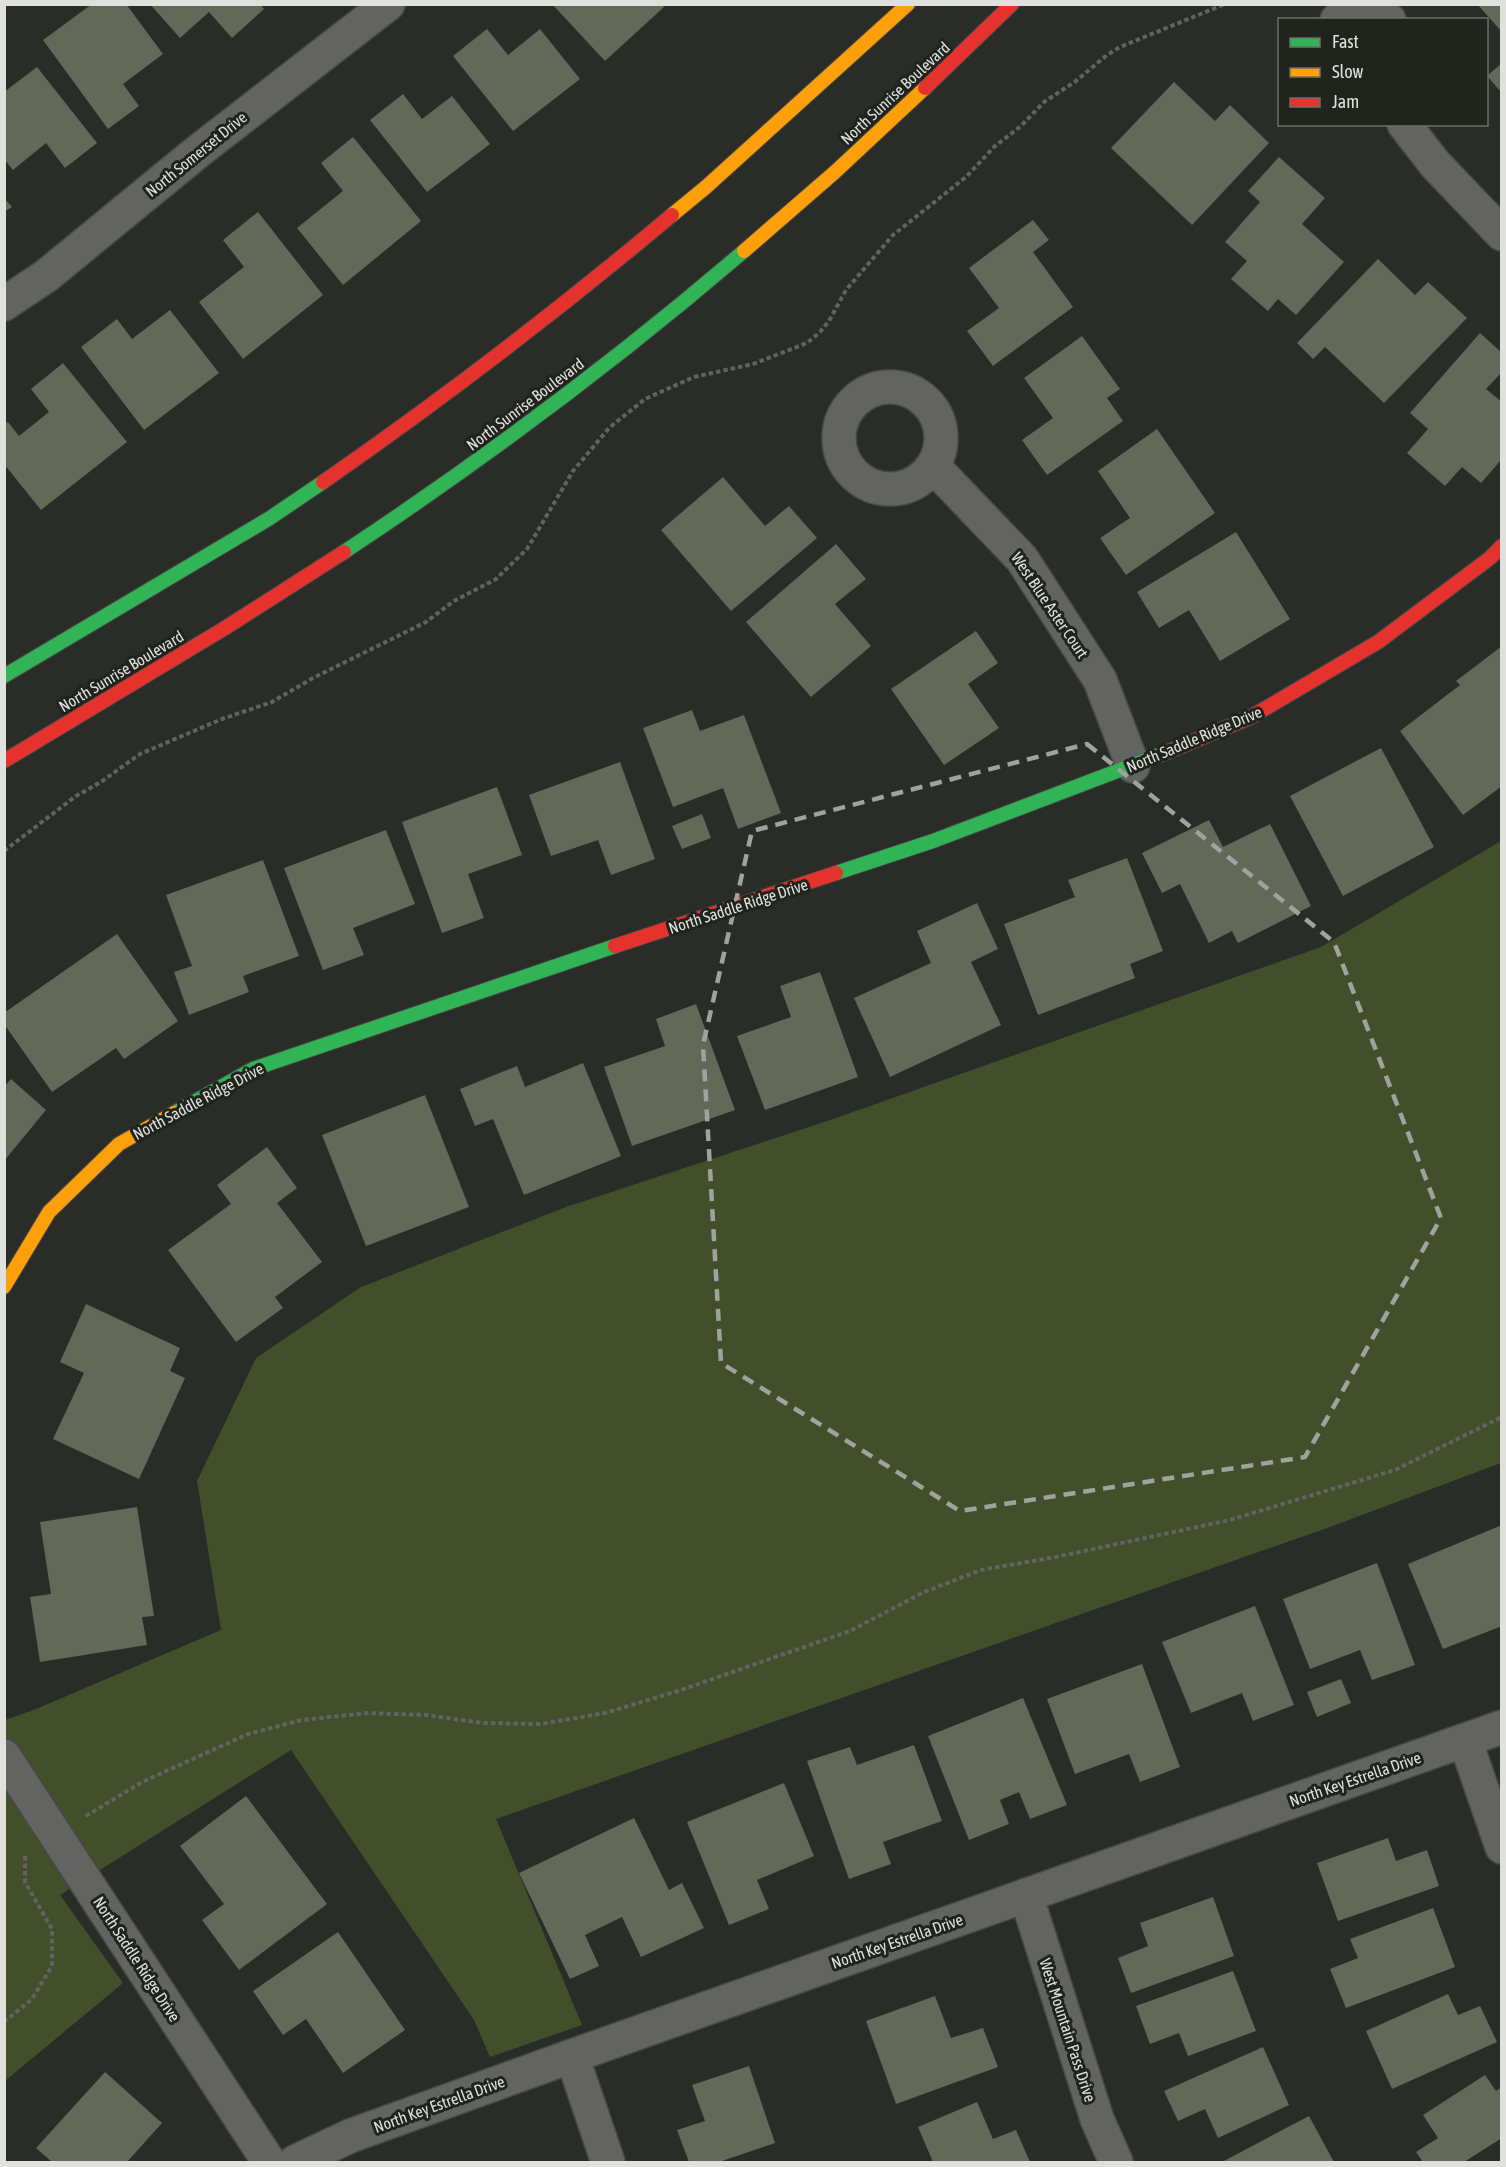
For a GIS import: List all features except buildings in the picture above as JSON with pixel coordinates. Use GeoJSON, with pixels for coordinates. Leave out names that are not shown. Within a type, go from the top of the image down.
{"type":"FeatureCollection","features":[{"type":"Feature","properties":{"kind":"street","name":"North Somerset Drive"},"geometry":{"type":"LineString","coordinates":[[4,304],[46,276],[196,153],[388,4]]}},
{"type":"Feature","properties":{"kind":"street"},"geometry":{"type":"LineString","coordinates":[[4,676],[270,518],[394,432],[581,291],[697,195],[908,4]]}},
{"type":"Feature","properties":{"kind":"street","name":"North Sunrise Boulevard"},"geometry":{"type":"LineString","coordinates":[[4,761],[199,644],[300,580],[439,488],[570,393],[753,244],[854,154],[980,37],[1012,4]]}},
{"type":"Feature","properties":{"kind":"street"},"geometry":{"type":"LineString","coordinates":[[1342,18],[1353,13],[1369,12],[1384,18]]}},
{"type":"Feature","properties":{"kind":"street"},"geometry":{"type":"LineString","coordinates":[[1406,126],[1435,164],[1502,234]]}},
{"type":"Feature","properties":{"kind":"street","name":"West Blue Aster Court"},"geometry":{"type":"LineString","coordinates":[[933,466],[1022,559],[1100,680],[1133,766]]}},
{"type":"Feature","properties":{"kind":"street","name":"North Saddle Ridge Drive"},"geometry":{"type":"LineString","coordinates":[[4,1287],[49,1212],[119,1144],[253,1069],[720,911],[933,842],[1133,766],[1249,718],[1368,648],[1490,558],[1502,546]]}},
{"type":"Feature","properties":{"kind":"street","name":"North Key Estrella Drive"},"geometry":{"type":"LineString","coordinates":[[296,2163],[350,2136],[1502,1727]]}},
{"type":"Feature","properties":{"kind":"street"},"geometry":{"type":"LineString","coordinates":[[1465,1740],[1502,1846]]}},
{"type":"Feature","properties":{"kind":"street","name":"North Saddle Ridge Drive"},"geometry":{"type":"LineString","coordinates":[[4,1756],[269,2163]]}},
{"type":"Feature","properties":{"kind":"street","name":"West Mountain Pass Drive"},"geometry":{"type":"LineString","coordinates":[[1026,1895],[1097,2119],[1116,2163]]}},
{"type":"Feature","properties":{"kind":"street"},"geometry":{"type":"LineString","coordinates":[[572,2056],[608,2163]]}},
{"type":"Feature","properties":{"kind":"path"},"geometry":{"type":"LineString","coordinates":[[4,851],[76,796],[101,782],[140,754],[222,718],[272,702],[313,678],[426,622],[454,600],[496,579],[527,549],[573,471],[598,440],[609,428],[645,399],[694,377],[753,364],[807,342],[829,321],[846,290],[884,244],[966,177],[994,147],[1021,126],[1044,102],[1120,47],[1225,4]]}},
{"type":"Feature","properties":{"kind":"path"},"geometry":{"type":"LineString","coordinates":[[4,2022],[32,2000],[52,1966],[52,1929],[25,1882],[25,1854],[142,1782],[248,1734],[302,1720],[368,1713],[426,1715],[483,1724],[540,1724],[605,1713],[681,1690],[850,1631],[924,1592],[981,1570],[1056,1557],[1230,1520],[1395,1470],[1502,1417]]}},
{"type":"Feature","properties":{"kind":"highlighted area"},"geometry":{"type":"Polygon","coordinates":[[[1087,744],[1334,942],[1441,1218],[1305,1457],[960,1511],[721,1363],[703,1045],[752,831],[1087,744]]]}},
{"type":"Feature","properties":{"kind":"green space"},"geometry":{"type":"Polygon","coordinates":[[[1501,841],[1501,1463],[1330,1527],[496,1819],[582,2025],[490,2057],[474,2020],[291,1750],[60,1895],[123,1983],[5,2081],[5,1720],[221,1630],[197,1481],[256,1358],[361,1287],[566,1207],[836,1118],[1321,947],[1501,841]]]}},
{"type":"Feature","properties":{"kind":"traffic: fast"},"geometry":{"type":"LineString","coordinates":[[344,552],[548,408],[744,251]]}},
{"type":"Feature","properties":{"kind":"traffic: fast"},"geometry":{"type":"LineString","coordinates":[[4,676],[270,518],[323,482]]}},
{"type":"Feature","properties":{"kind":"traffic: fast"},"geometry":{"type":"LineString","coordinates":[[836,873],[933,841],[1170,751]]}},
{"type":"Feature","properties":{"kind":"traffic: fast"},"geometry":{"type":"LineString","coordinates":[[174,1113],[253,1069],[615,946]]}},
{"type":"Feature","properties":{"kind":"traffic: slow"},"geometry":{"type":"LineString","coordinates":[[672,215],[908,4]]}},
{"type":"Feature","properties":{"kind":"traffic: slow"},"geometry":{"type":"LineString","coordinates":[[744,251],[835,172],[925,88]]}},
{"type":"Feature","properties":{"kind":"traffic: slow"},"geometry":{"type":"LineString","coordinates":[[4,1287],[49,1212],[119,1144],[174,1113]]}},
{"type":"Feature","properties":{"kind":"traffic: jam"},"geometry":{"type":"LineString","coordinates":[[925,88],[1012,4]]}},
{"type":"Feature","properties":{"kind":"traffic: jam"},"geometry":{"type":"LineString","coordinates":[[323,482],[501,352],[672,215]]}},
{"type":"Feature","properties":{"kind":"traffic: jam"},"geometry":{"type":"LineString","coordinates":[[1170,751],[1249,718],[1378,642],[1490,558],[1502,546]]}},
{"type":"Feature","properties":{"kind":"traffic: jam"},"geometry":{"type":"LineString","coordinates":[[4,761],[225,628],[344,552]]}},
{"type":"Feature","properties":{"kind":"traffic: jam"},"geometry":{"type":"LineString","coordinates":[[615,946],[836,873]]}}]}
